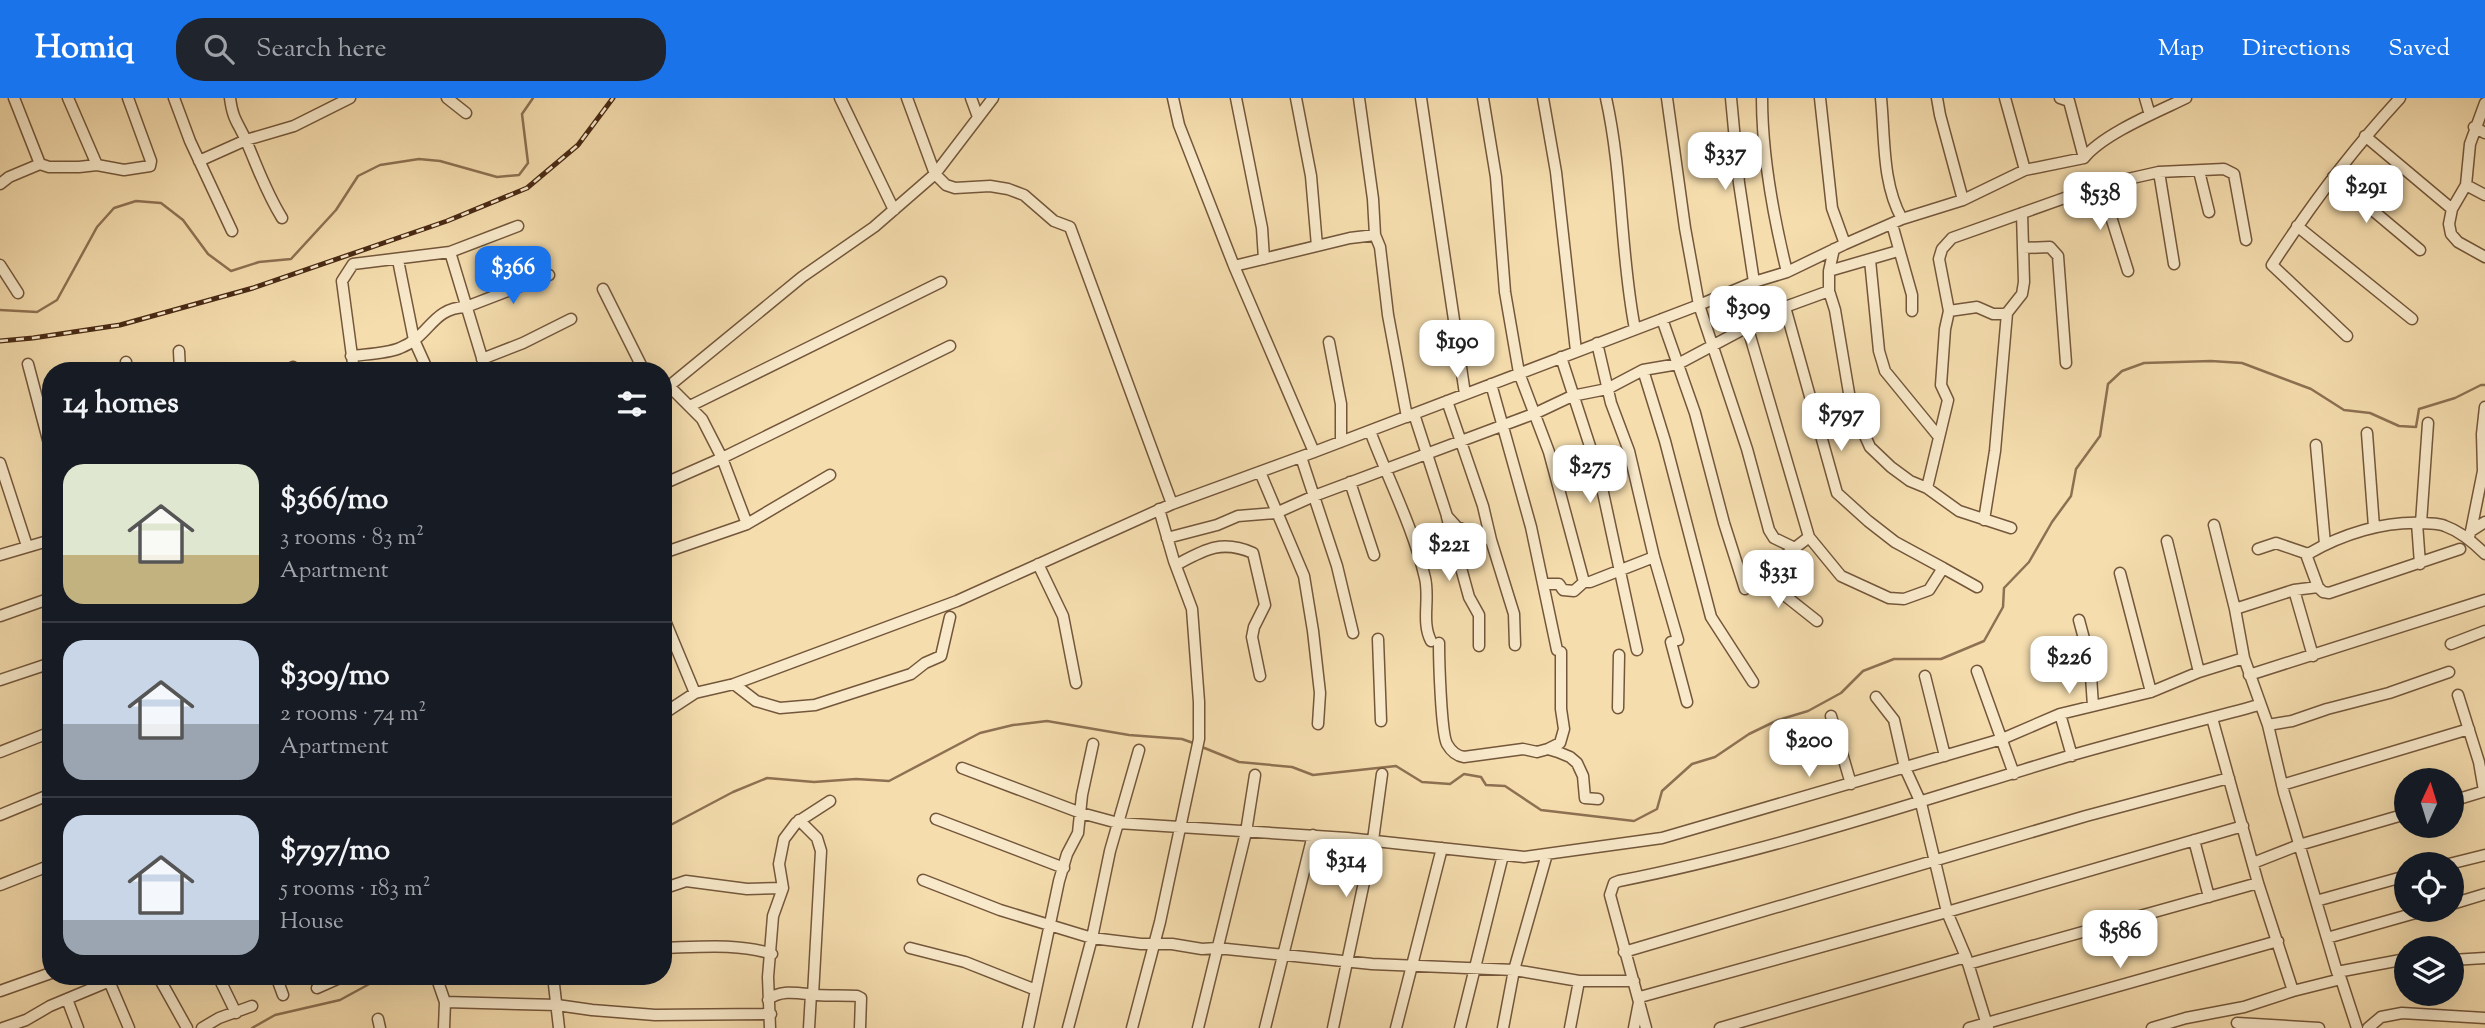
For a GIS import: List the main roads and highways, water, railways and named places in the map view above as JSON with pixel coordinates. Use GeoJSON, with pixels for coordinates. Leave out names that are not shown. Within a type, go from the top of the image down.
{"type":"FeatureCollection","features":[{"type":"Feature","properties":{"kind":"waterway"},"geometry":{"type":"LineString","coordinates":[[0,310],[37,312],[57,300],[97,227],[114,208],[136,201],[161,203],[183,220],[208,254],[231,271],[259,262],[291,259],[336,210],[358,176],[380,165],[419,159],[440,161],[497,177],[519,175],[528,163],[522,114],[533,98]]}},
{"type":"Feature","properties":{"kind":"waterway"},"geometry":{"type":"LineString","coordinates":[[1202,747],[1239,762],[1292,767],[1313,775],[1396,766],[1422,782],[1450,784],[1464,774],[1481,777],[1486,785],[1505,786],[1541,810],[1634,821],[1657,809],[1662,791],[1692,764],[1715,757],[1749,734],[1778,720],[1808,711],[1841,693],[1863,671],[1894,659],[1941,659],[1984,641],[2003,607],[2004,588],[2029,562],[2071,496],[2076,469],[2100,436],[2108,384],[2122,371],[2144,363],[2242,363],[2311,389],[2344,410],[2370,413],[2399,426],[2416,427],[2419,409],[2485,385]]}},
{"type":"Feature","properties":{"kind":"waterway"},"geometry":{"type":"LineString","coordinates":[[672,824],[733,792],[767,778],[814,782],[856,779],[889,781],[980,733],[1013,725],[1047,721],[1129,735],[1182,739],[1196,744]]}},
{"type":"Feature","properties":{"kind":"waterway"},"geometry":{"type":"LineString","coordinates":[[252,1028],[275,1015],[340,1000],[368,985]]}},
{"type":"Feature","properties":{"kind":"railway"},"geometry":{"type":"LineString","coordinates":[[0,341],[120,325],[253,288],[447,221],[527,188],[578,145],[613,98]]}}]}
